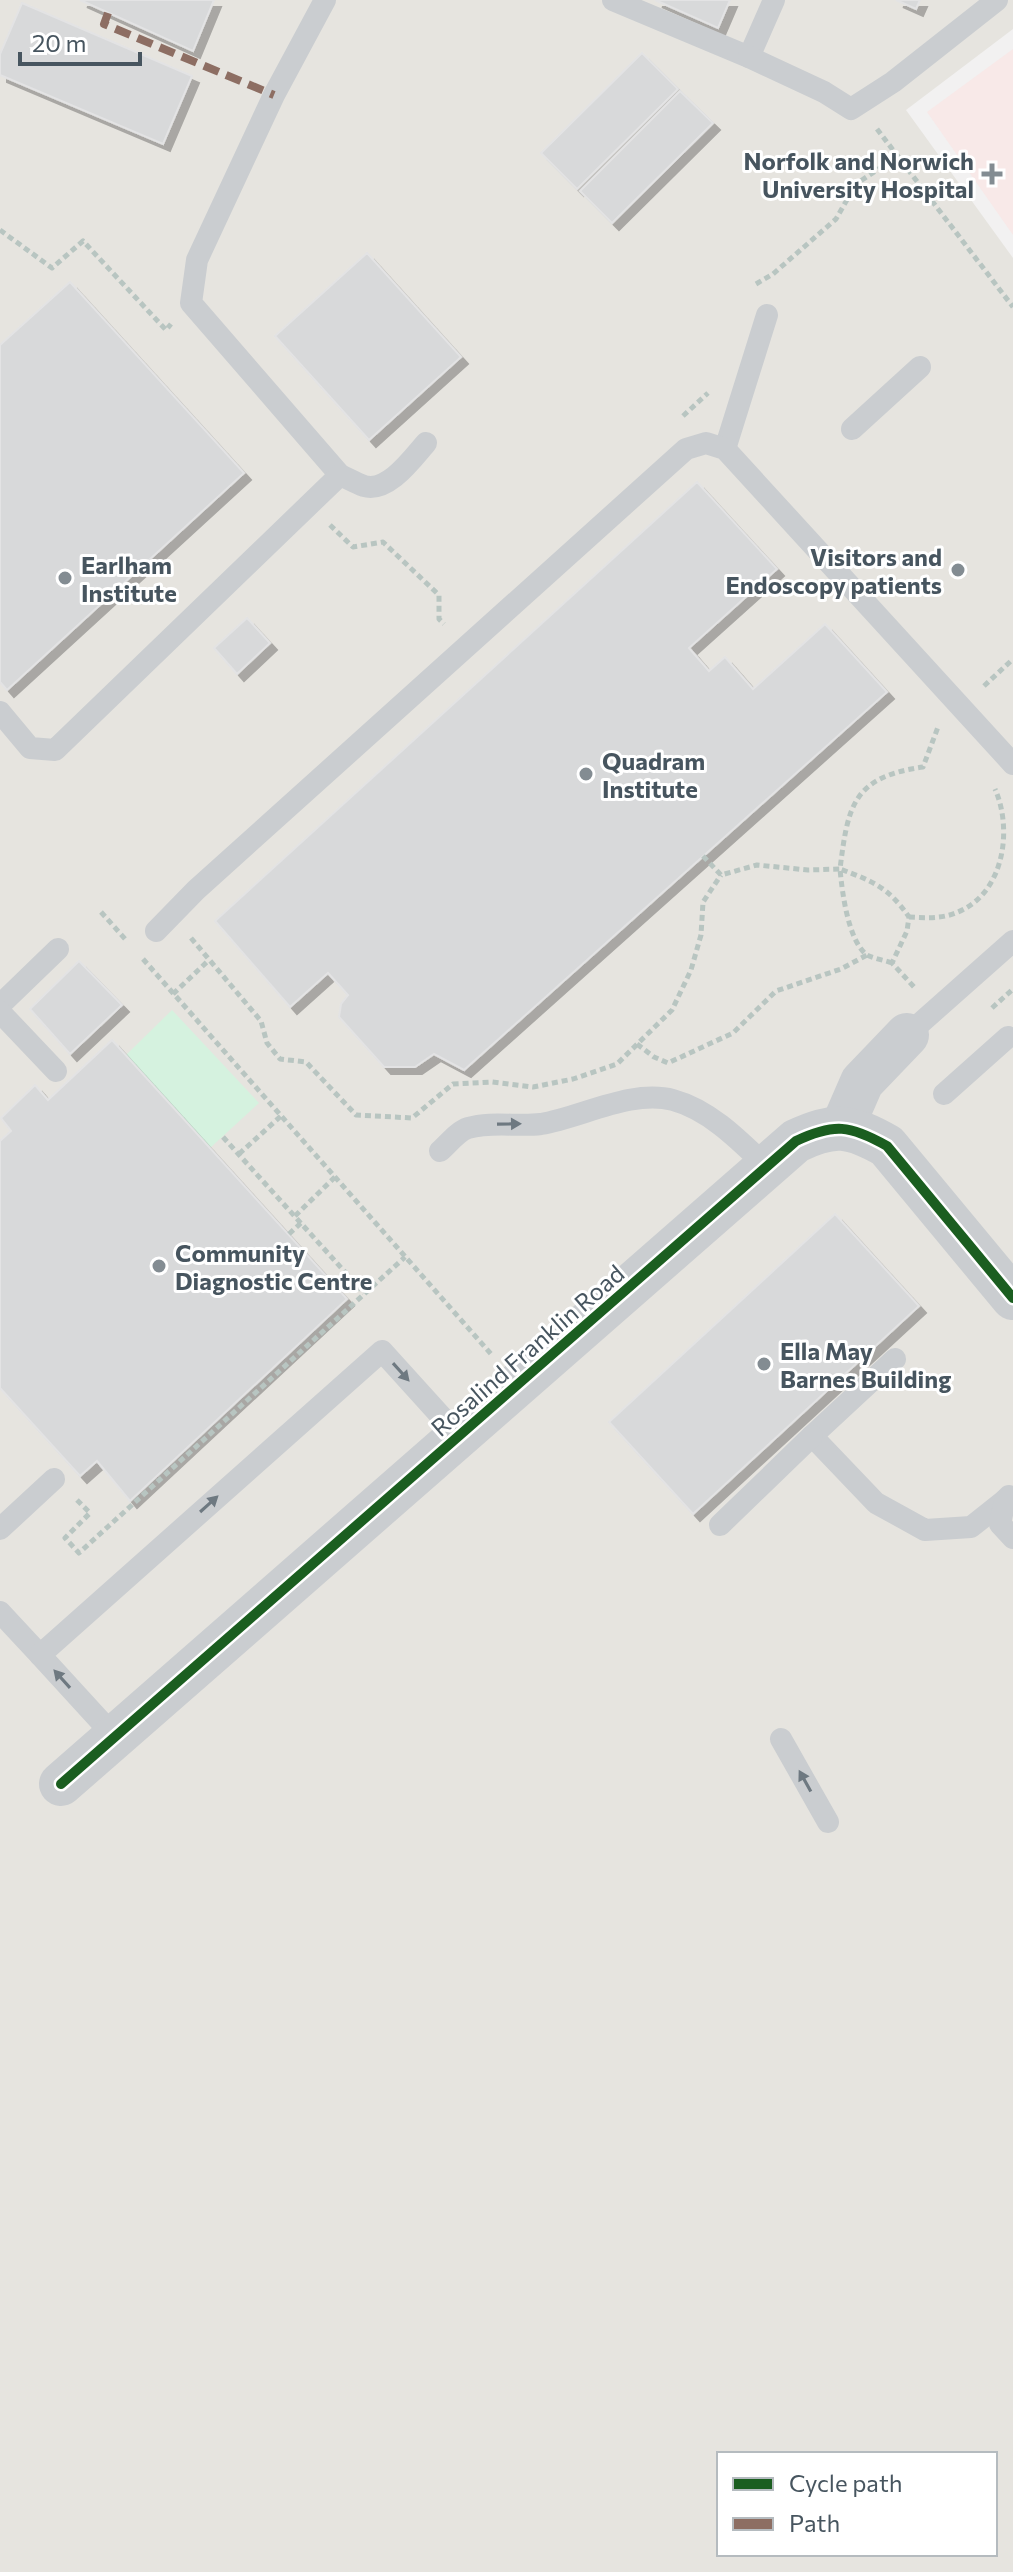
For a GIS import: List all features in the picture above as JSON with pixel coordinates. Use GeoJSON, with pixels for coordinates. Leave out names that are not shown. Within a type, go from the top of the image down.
{"type":"FeatureCollection","features":[{"type":"Feature","properties":{"kind":"street"},"geometry":{"type":"LineString","coordinates":[[921,1023],[862,1082],[842,1128],[866,1134],[887,1146],[1013,1298]]}},
{"type":"Feature","properties":{"kind":"street","name":"Rosalind Franklin Road"},"geometry":{"type":"LineString","coordinates":[[61,1784],[796,1141],[822,1129],[842,1128]]}},
{"type":"Feature","properties":{"kind":"lane"},"geometry":{"type":"LineString","coordinates":[[325,0],[274,95],[197,260],[191,303],[340,475],[366,487],[380,485],[399,472],[426,443]]}},
{"type":"Feature","properties":{"kind":"lane"},"geometry":{"type":"LineString","coordinates":[[613,0],[749,57],[824,92],[851,109],[893,82],[997,0]]}},
{"type":"Feature","properties":{"kind":"lane"},"geometry":{"type":"LineString","coordinates":[[749,57],[774,0]]}},
{"type":"Feature","properties":{"kind":"lane"},"geometry":{"type":"LineString","coordinates":[[725,449],[767,315]]}},
{"type":"Feature","properties":{"kind":"lane"},"geometry":{"type":"LineString","coordinates":[[852,429],[920,367]]}},
{"type":"Feature","properties":{"kind":"lane"},"geometry":{"type":"LineString","coordinates":[[164,923],[196,890],[686,449],[706,443],[725,449],[1013,764]]}},
{"type":"Feature","properties":{"kind":"lane"},"geometry":{"type":"LineString","coordinates":[[0,712],[30,748],[55,750],[340,475]]}},
{"type":"Feature","properties":{"kind":"lane"},"geometry":{"type":"LineString","coordinates":[[921,1023],[1013,941]]}},
{"type":"Feature","properties":{"kind":"lane"},"geometry":{"type":"LineString","coordinates":[[0,1005],[58,949]]}},
{"type":"Feature","properties":{"kind":"lane"},"geometry":{"type":"LineString","coordinates":[[0,1012],[56,1071]]}},
{"type":"Feature","properties":{"kind":"lane"},"geometry":{"type":"LineString","coordinates":[[944,1094],[1011,1038]]}},
{"type":"Feature","properties":{"kind":"lane"},"geometry":{"type":"LineString","coordinates":[[440,1151],[465,1128],[504,1123],[539,1124],[638,1098],[672,1099],[696,1109],[734,1135],[767,1167]]}},
{"type":"Feature","properties":{"kind":"lane"},"geometry":{"type":"LineString","coordinates":[[40,1655],[382,1351],[459,1436]]}},
{"type":"Feature","properties":{"kind":"lane"},"geometry":{"type":"LineString","coordinates":[[720,1525],[895,1359]]}},
{"type":"Feature","properties":{"kind":"lane"},"geometry":{"type":"LineString","coordinates":[[812,1436],[876,1503],[925,1530],[971,1527],[1009,1496]]}},
{"type":"Feature","properties":{"kind":"lane"},"geometry":{"type":"LineString","coordinates":[[0,1529],[54,1479]]}},
{"type":"Feature","properties":{"kind":"lane"},"geometry":{"type":"LineString","coordinates":[[1009,1496],[1000,1524],[1013,1538]]}},
{"type":"Feature","properties":{"kind":"lane"},"geometry":{"type":"LineString","coordinates":[[0,1612],[115,1737]]}},
{"type":"Feature","properties":{"kind":"lane"},"geometry":{"type":"LineString","coordinates":[[781,1739],[828,1822]]}},
{"type":"Feature","properties":{"kind":"path"},"geometry":{"type":"LineString","coordinates":[[851,109],[878,130],[1013,307]]}},
{"type":"Feature","properties":{"kind":"path"},"geometry":{"type":"LineString","coordinates":[[754,286],[773,274],[836,219],[856,184],[898,156]]}},
{"type":"Feature","properties":{"kind":"path"},"geometry":{"type":"LineString","coordinates":[[0,230],[52,268],[83,241],[166,330],[191,303]]}},
{"type":"Feature","properties":{"kind":"path"},"geometry":{"type":"LineString","coordinates":[[679,419],[714,387]]}},
{"type":"Feature","properties":{"kind":"path"},"geometry":{"type":"LineString","coordinates":[[300,513],[325,519],[353,547],[383,542],[439,595],[439,619],[465,647]]}},
{"type":"Feature","properties":{"kind":"path"},"geometry":{"type":"LineString","coordinates":[[921,1023],[892,963],[867,955],[854,936],[842,892],[840,869],[848,815],[868,784],[896,771],[923,767],[939,727]]}},
{"type":"Feature","properties":{"kind":"path"},"geometry":{"type":"LineString","coordinates":[[909,917],[932,918],[958,913],[979,900],[995,881],[1005,850],[1007,823],[1000,797],[992,785]]}},
{"type":"Feature","properties":{"kind":"path"},"geometry":{"type":"LineString","coordinates":[[703,856],[721,875]]}},
{"type":"Feature","properties":{"kind":"path"},"geometry":{"type":"LineString","coordinates":[[164,923],[209,960],[261,1021],[267,1043],[280,1059],[306,1062],[356,1115],[412,1118],[453,1084],[492,1082],[533,1087],[573,1079],[617,1064],[672,1010],[695,959],[701,935],[703,902],[721,875],[757,865],[808,870],[840,869],[874,881],[895,898],[909,917],[907,931],[892,963]]}},
{"type":"Feature","properties":{"kind":"path"},"geometry":{"type":"LineString","coordinates":[[101,912],[132,947]]}},
{"type":"Feature","properties":{"kind":"path"},"geometry":{"type":"LineString","coordinates":[[637,1044],[668,1063],[733,1033],[776,991],[841,969],[867,955]]}},
{"type":"Feature","properties":{"kind":"path"},"geometry":{"type":"LineString","coordinates":[[142,959],[518,1384]]}},
{"type":"Feature","properties":{"kind":"path"},"geometry":{"type":"LineString","coordinates":[[173,994],[209,960]]}},
{"type":"Feature","properties":{"kind":"path"},"geometry":{"type":"LineString","coordinates":[[991,1009],[1013,989]]}},
{"type":"Feature","properties":{"kind":"path"},"geometry":{"type":"LineString","coordinates":[[239,1154],[281,1116]]}},
{"type":"Feature","properties":{"kind":"path"},"geometry":{"type":"LineString","coordinates":[[223,1137],[364,1293]]}},
{"type":"Feature","properties":{"kind":"path"},"geometry":{"type":"LineString","coordinates":[[295,1216],[335,1177]]}},
{"type":"Feature","properties":{"kind":"path"},"geometry":{"type":"LineString","coordinates":[[289,1234],[301,1223]]}},
{"type":"Feature","properties":{"kind":"path"},"geometry":{"type":"LineString","coordinates":[[54,1479],[90,1513],[65,1538],[79,1553],[405,1257]]}},
{"type":"Feature","properties":{"kind":"shaded area"},"geometry":{"type":"Polygon","coordinates":[[[0,0],[1013,0],[1013,29],[906,110],[1013,258],[1013,2572],[0,2572],[0,0]]]}},
{"type":"Feature","properties":{"kind":"shaded area","name":"Norfolk and Norwich University Hospital"},"geometry":{"type":"Polygon","coordinates":[[[1013,49],[1013,235],[927,112],[1013,49]]]}},
{"type":"Feature","properties":{"kind":"green space"},"geometry":{"type":"Polygon","coordinates":[[[172,1010],[259,1103],[210,1148],[126,1055],[172,1010]]]}},
{"type":"Feature","properties":{"kind":"building"},"geometry":{"type":"Polygon","coordinates":[[[80,0],[214,0],[193,51],[80,0]]]}},
{"type":"Feature","properties":{"kind":"building"},"geometry":{"type":"Polygon","coordinates":[[[655,0],[730,0],[718,28],[655,0]]]}},
{"type":"Feature","properties":{"kind":"building"},"geometry":{"type":"Polygon","coordinates":[[[896,0],[920,0],[916,9],[896,0]]]}},
{"type":"Feature","properties":{"kind":"building"},"geometry":{"type":"Polygon","coordinates":[[[22,3],[192,76],[163,144],[0,75],[0,54],[22,3]]]}},
{"type":"Feature","properties":{"kind":"building"},"geometry":{"type":"Polygon","coordinates":[[[642,53],[678,89],[577,189],[541,153],[642,53]]]}},
{"type":"Feature","properties":{"kind":"building"},"geometry":{"type":"Polygon","coordinates":[[[680,91],[713,123],[612,223],[580,191],[680,91]]]}},
{"type":"Feature","properties":{"kind":"building"},"geometry":{"type":"Polygon","coordinates":[[[367,253],[461,357],[369,440],[275,336],[367,253]]]}},
{"type":"Feature","properties":{"kind":"building","name":"Earlham Institute"},"geometry":{"type":"Polygon","coordinates":[[[70,282],[244,473],[7,690],[0,682],[0,345],[70,282]]]}},
{"type":"Feature","properties":{"kind":"building","name":"Quadram Institute"},"geometry":{"type":"Polygon","coordinates":[[[697,482],[777,569],[689,648],[709,671],[725,657],[753,689],[825,624],[887,692],[464,1070],[434,1054],[415,1067],[384,1067],[339,1017],[341,1004],[348,995],[328,973],[290,1007],[215,921],[697,482]]]}},
{"type":"Feature","properties":{"kind":"building"},"geometry":{"type":"Polygon","coordinates":[[[247,618],[270,643],[237,674],[214,648],[247,618]]]}},
{"type":"Feature","properties":{"kind":"building"},"geometry":{"type":"Polygon","coordinates":[[[79,961],[122,1005],[70,1054],[30,1009],[79,961]]]}},
{"type":"Feature","properties":{"kind":"building","name":"Community Diagnostic Centre"},"geometry":{"type":"Polygon","coordinates":[[[112,1040],[347,1299],[130,1501],[97,1461],[80,1476],[0,1388],[0,1141],[11,1131],[1,1118],[35,1085],[48,1100],[112,1040]]]}},
{"type":"Feature","properties":{"kind":"building","name":"Ella May Barnes Building"},"geometry":{"type":"Polygon","coordinates":[[[835,1214],[919,1306],[693,1514],[609,1422],[835,1214]]]}},
{"type":"Feature","properties":{"kind":"marked path"},"geometry":{"type":"LineString","coordinates":[[108,13],[104,24],[274,95]]}},
{"type":"Feature","properties":{"kind":"cycle path"},"geometry":{"type":"LineString","coordinates":[[61,1784],[796,1141],[821,1131],[842,1129],[863,1134],[887,1146],[1013,1298]]}},
{"type":"Feature","properties":{"kind":"place","name":"Norfolk and Norwich University Hospital"},"geometry":{"type":"Point","coordinates":[992,174]}},
{"type":"Feature","properties":{"kind":"place","name":"Visitors and Endoscopy patients"},"geometry":{"type":"Point","coordinates":[958,570]}},
{"type":"Feature","properties":{"kind":"place","name":"Earlham Institute"},"geometry":{"type":"Point","coordinates":[65,578]}},
{"type":"Feature","properties":{"kind":"place","name":"Quadram Institute"},"geometry":{"type":"Point","coordinates":[586,774]}},
{"type":"Feature","properties":{"kind":"place","name":"Community Diagnostic Centre"},"geometry":{"type":"Point","coordinates":[159,1266]}},
{"type":"Feature","properties":{"kind":"place","name":"Ella May Barnes Building"},"geometry":{"type":"Point","coordinates":[764,1364]}}]}
